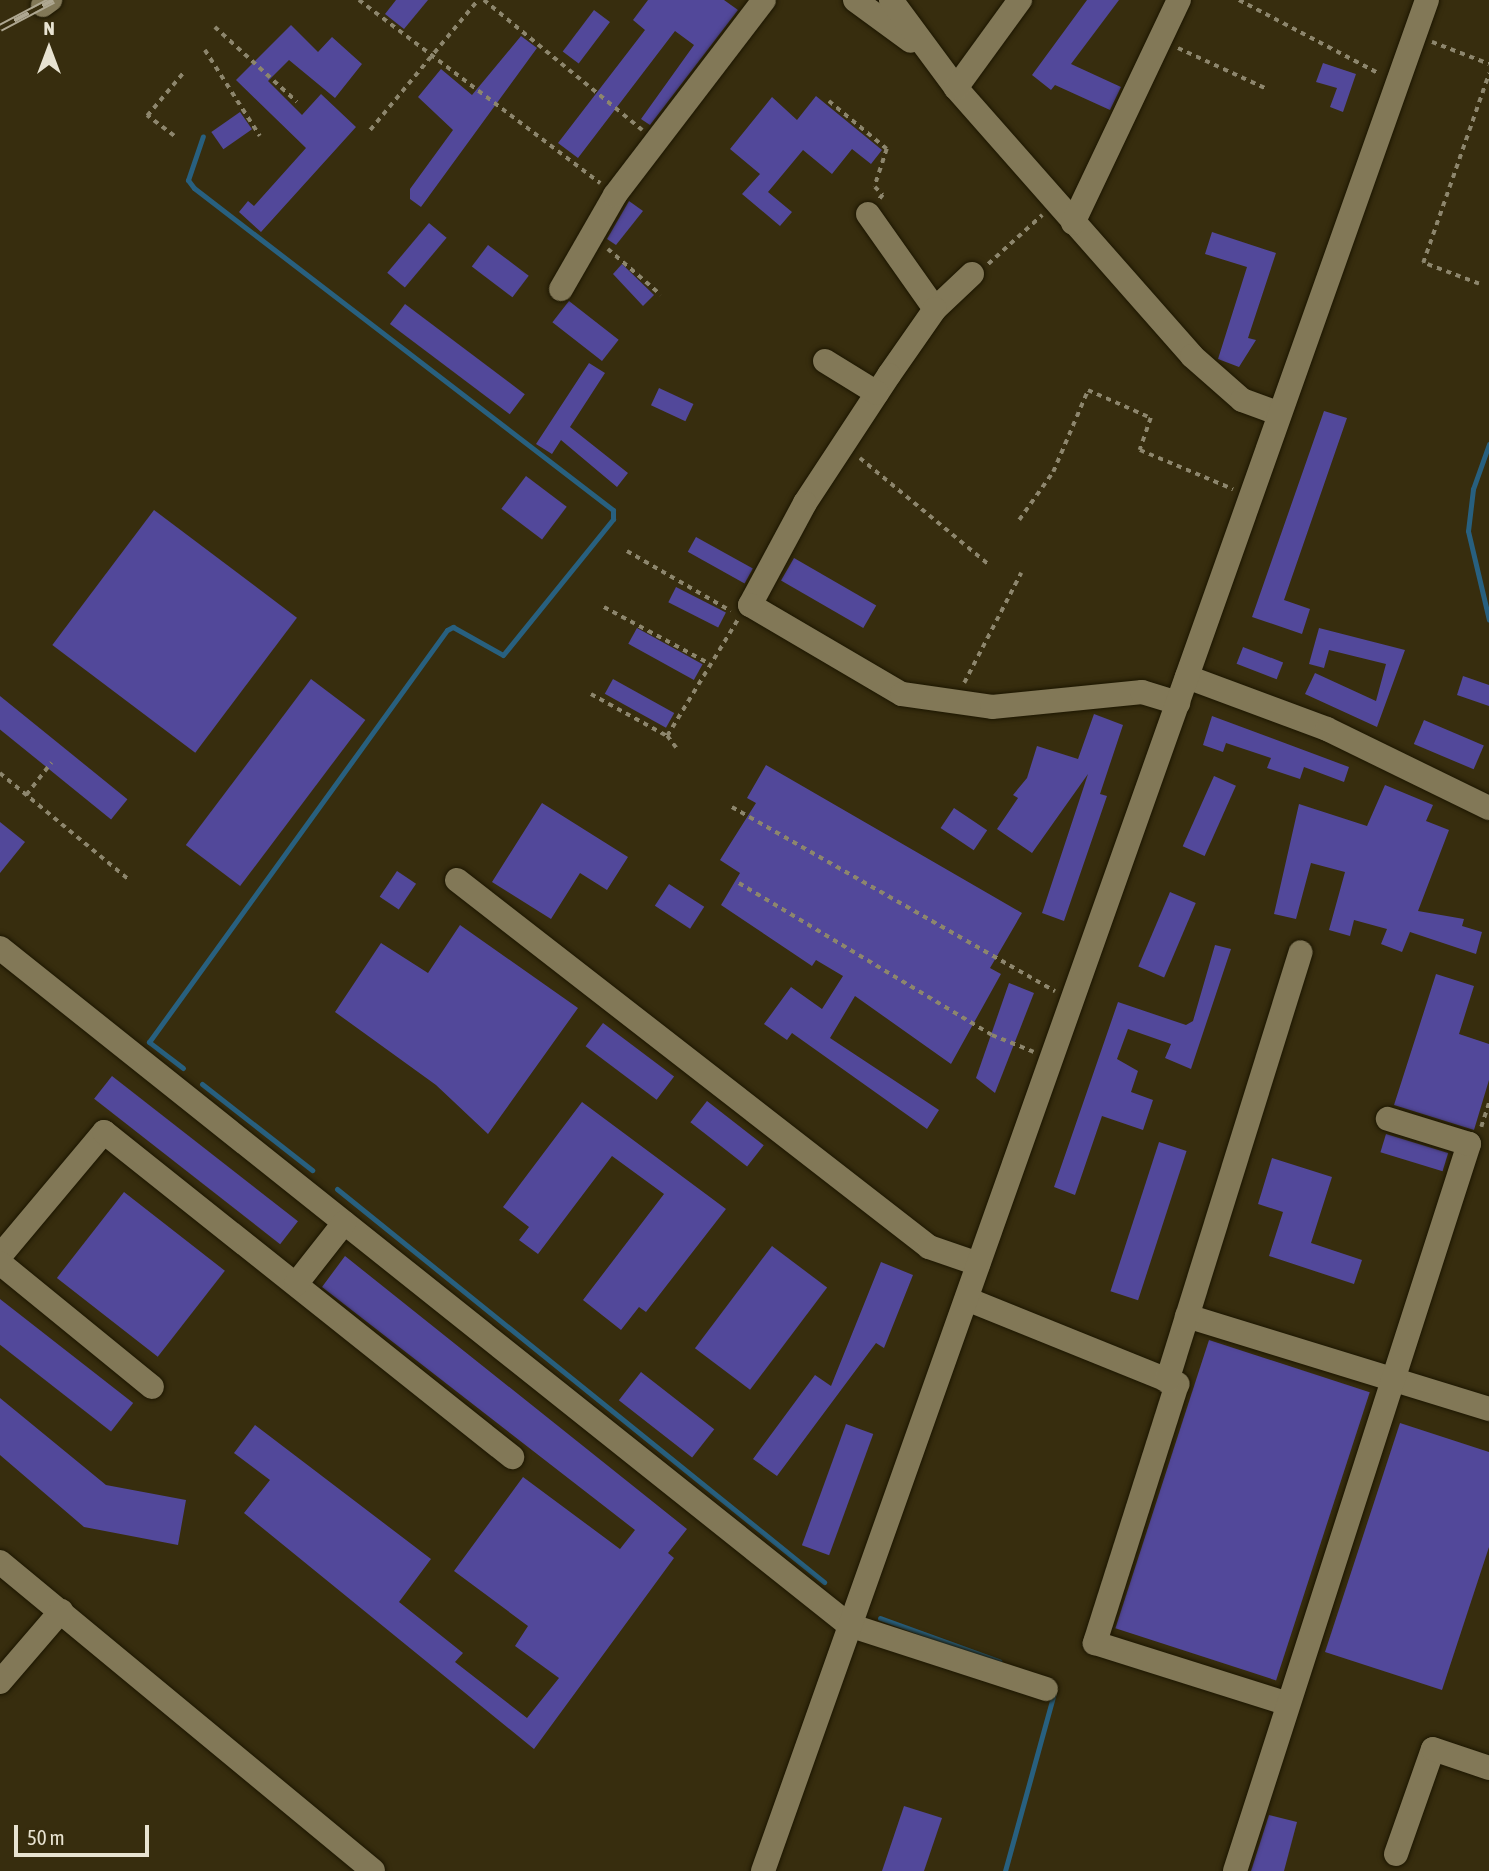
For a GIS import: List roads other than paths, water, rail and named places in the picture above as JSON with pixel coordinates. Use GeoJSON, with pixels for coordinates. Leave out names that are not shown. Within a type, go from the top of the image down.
{"type":"FeatureCollection","features":[{"type":"Feature","properties":{"kind":"street"},"geometry":{"type":"LineString","coordinates":[[561,289],[615,195],[764,0]]}},
{"type":"Feature","properties":{"kind":"street"},"geometry":{"type":"LineString","coordinates":[[855,0],[927,53]]}},
{"type":"Feature","properties":{"kind":"street"},"geometry":{"type":"LineString","coordinates":[[891,0],[927,53],[1055,204],[1216,380],[1249,404],[1280,414]]}},
{"type":"Feature","properties":{"kind":"street"},"geometry":{"type":"LineString","coordinates":[[956,88],[1020,0]]}},
{"type":"Feature","properties":{"kind":"street"},"geometry":{"type":"LineString","coordinates":[[1073,223],[1179,0]]}},
{"type":"Feature","properties":{"kind":"street"},"geometry":{"type":"LineString","coordinates":[[763,1871],[1427,0]]}},
{"type":"Feature","properties":{"kind":"street"},"geometry":{"type":"LineString","coordinates":[[868,214],[935,309]]}},
{"type":"Feature","properties":{"kind":"street"},"geometry":{"type":"LineString","coordinates":[[972,274],[935,309],[877,393],[745,610],[902,694],[954,703],[1023,707],[1120,691],[1178,703]]}},
{"type":"Feature","properties":{"kind":"street"},"geometry":{"type":"LineString","coordinates":[[825,361],[877,393]]}},
{"type":"Feature","properties":{"kind":"street"},"geometry":{"type":"LineString","coordinates":[[1187,677],[1327,729],[1489,808]]}},
{"type":"Feature","properties":{"kind":"street"},"geometry":{"type":"LineString","coordinates":[[457,880],[929,1247],[978,1265]]}},
{"type":"Feature","properties":{"kind":"street"},"geometry":{"type":"LineString","coordinates":[[0,948],[849,1625],[1046,1689]]}},
{"type":"Feature","properties":{"kind":"street"},"geometry":{"type":"LineString","coordinates":[[1167,1381],[1301,952]]}},
{"type":"Feature","properties":{"kind":"street"},"geometry":{"type":"LineString","coordinates":[[1235,1871],[1397,1381],[1469,1144],[1388,1119]]}},
{"type":"Feature","properties":{"kind":"street"},"geometry":{"type":"LineString","coordinates":[[0,1256],[104,1132],[512,1457]]}},
{"type":"Feature","properties":{"kind":"street"},"geometry":{"type":"LineString","coordinates":[[296,1284],[344,1223]]}},
{"type":"Feature","properties":{"kind":"street"},"geometry":{"type":"LineString","coordinates":[[0,1263],[152,1387]]}},
{"type":"Feature","properties":{"kind":"street"},"geometry":{"type":"LineString","coordinates":[[967,1299],[1177,1384],[1095,1643],[1289,1704]]}},
{"type":"Feature","properties":{"kind":"street"},"geometry":{"type":"LineString","coordinates":[[1187,1316],[1489,1409]]}},
{"type":"Feature","properties":{"kind":"street"},"geometry":{"type":"LineString","coordinates":[[0,1562],[373,1871]]}},
{"type":"Feature","properties":{"kind":"street"},"geometry":{"type":"LineString","coordinates":[[0,1682],[61,1611]]}},
{"type":"Feature","properties":{"kind":"street"},"geometry":{"type":"LineString","coordinates":[[1396,1854],[1433,1749],[1489,1768]]}},
{"type":"Feature","properties":{"kind":"waterway"},"geometry":{"type":"LineString","coordinates":[[183,1068],[149,1042],[447,630],[453,627],[503,655],[613,519],[613,510],[194,188],[188,180],[203,136]]}},
{"type":"Feature","properties":{"kind":"waterway"},"geometry":{"type":"LineString","coordinates":[[1489,444],[1473,489],[1468,531],[1489,620]]}},
{"type":"Feature","properties":{"kind":"waterway"},"geometry":{"type":"LineString","coordinates":[[202,1084],[312,1170]]}},
{"type":"Feature","properties":{"kind":"waterway"},"geometry":{"type":"LineString","coordinates":[[337,1189],[824,1582]]}},
{"type":"Feature","properties":{"kind":"waterway"},"geometry":{"type":"LineString","coordinates":[[880,1618],[999,1661]]}},
{"type":"Feature","properties":{"kind":"waterway"},"geometry":{"type":"LineString","coordinates":[[1005,1871],[1054,1693]]}},
{"type":"Feature","properties":{"kind":"railway"},"geometry":{"type":"LineString","coordinates":[[0,28],[53,0]]}}]}
